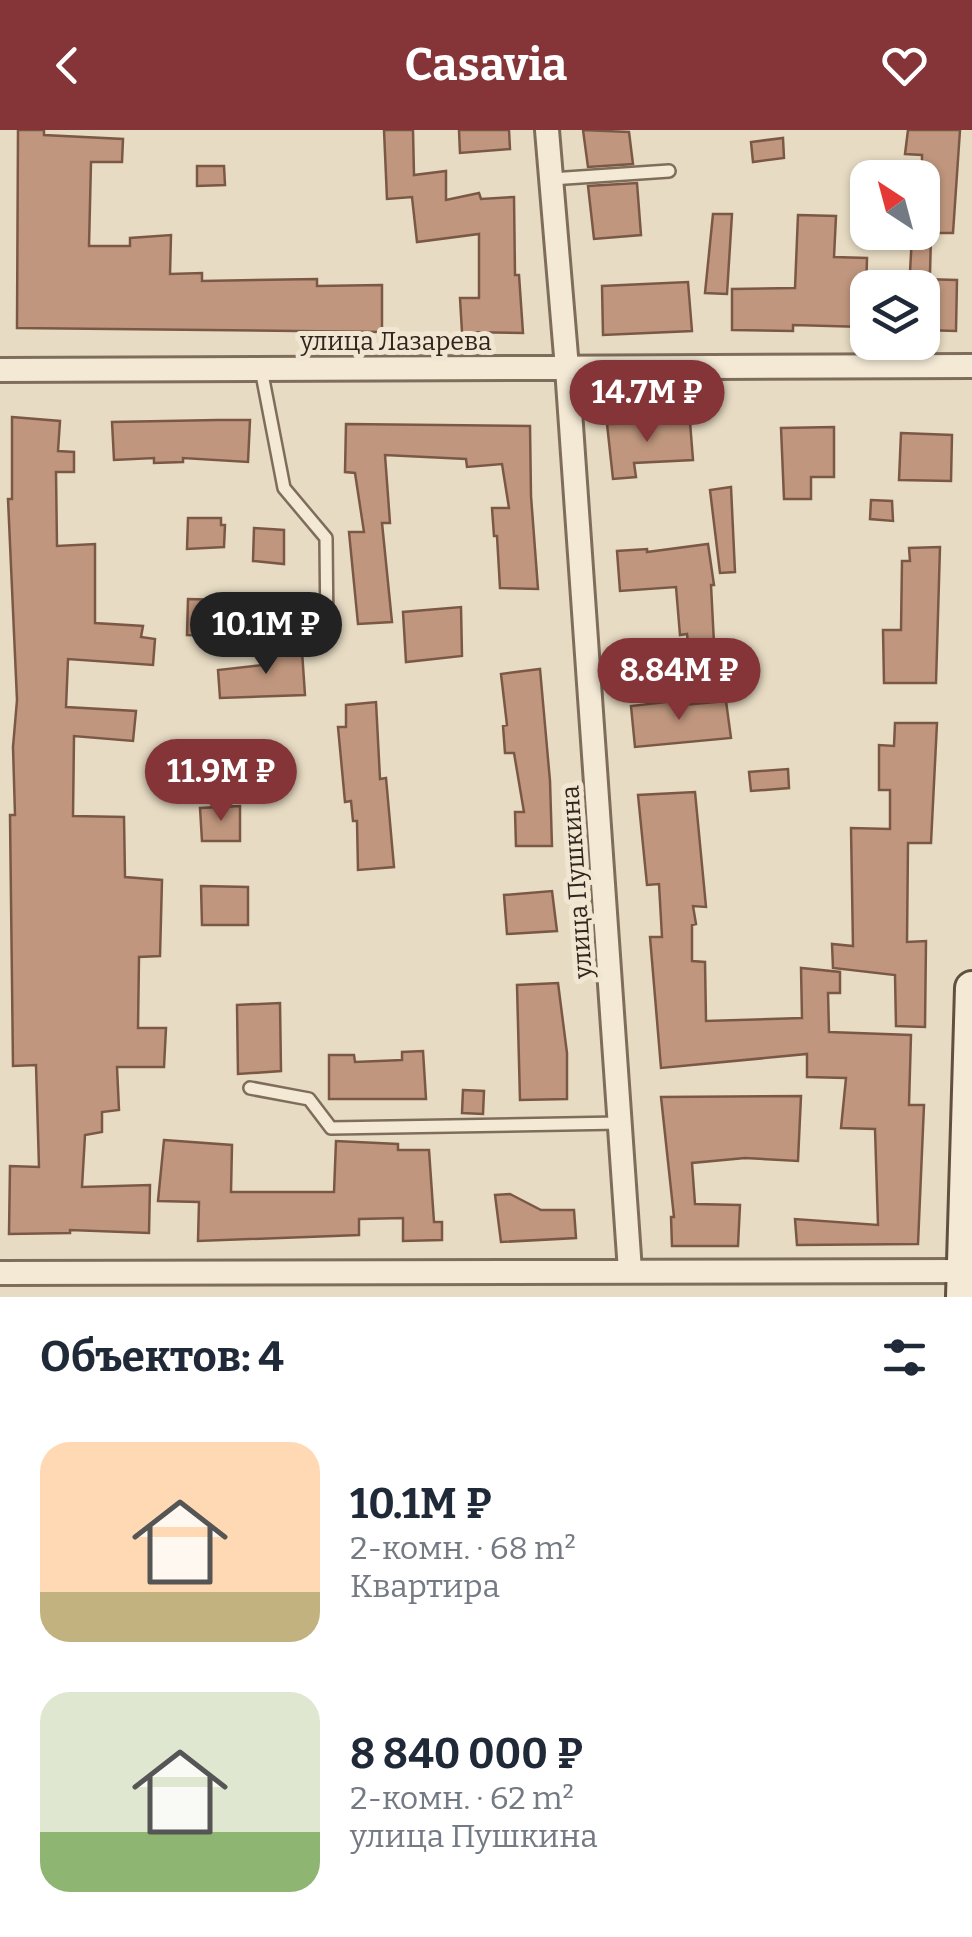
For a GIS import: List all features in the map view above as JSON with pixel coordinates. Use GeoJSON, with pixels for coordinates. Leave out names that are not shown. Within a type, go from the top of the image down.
{"type":"FeatureCollection","features":[{"type":"Feature","properties":{"kind":"street","name":"улица Пушкина"},"geometry":{"type":"LineString","coordinates":[[547,130],[630,1272]]}},
{"type":"Feature","properties":{"kind":"street","name":"улица Лазарева"},"geometry":{"type":"LineString","coordinates":[[0,370],[972,366]]}},
{"type":"Feature","properties":{"kind":"street"},"geometry":{"type":"LineString","coordinates":[[0,1273],[630,1272],[963,1284],[972,988]]}},
{"type":"Feature","properties":{"kind":"lane"},"geometry":{"type":"LineString","coordinates":[[552,180],[669,171]]}},
{"type":"Feature","properties":{"kind":"lane"},"geometry":{"type":"LineString","coordinates":[[261,369],[284,488],[326,538],[327,637]]}},
{"type":"Feature","properties":{"kind":"lane"},"geometry":{"type":"LineString","coordinates":[[250,1088],[309,1099],[331,1128],[620,1123]]}},
{"type":"Feature","properties":{"kind":"building"},"geometry":{"type":"Polygon","coordinates":[[[18,130],[123,139],[122,162],[91,162],[89,246],[130,246],[130,238],[171,235],[170,274],[202,273],[202,281],[317,279],[317,286],[382,285],[382,332],[17,328],[18,130]]]}},
{"type":"Feature","properties":{"kind":"building"},"geometry":{"type":"Polygon","coordinates":[[[384,130],[413,130],[414,175],[446,171],[446,200],[479,193],[481,199],[514,197],[515,275],[519,275],[523,333],[462,332],[460,298],[479,298],[479,234],[417,242],[412,197],[387,199],[384,130]]]}},
{"type":"Feature","properties":{"kind":"building"},"geometry":{"type":"Polygon","coordinates":[[[459,130],[509,130],[510,149],[460,153],[459,130]]]}},
{"type":"Feature","properties":{"kind":"building"},"geometry":{"type":"Polygon","coordinates":[[[583,130],[629,132],[633,164],[588,167],[583,130]]]}},
{"type":"Feature","properties":{"kind":"building"},"geometry":{"type":"Polygon","coordinates":[[[908,130],[960,130],[953,233],[940,233],[940,160],[922,160],[922,155],[905,154],[908,130]]]}},
{"type":"Feature","properties":{"kind":"building"},"geometry":{"type":"Polygon","coordinates":[[[783,138],[784,158],[753,162],[751,142],[783,138]]]}},
{"type":"Feature","properties":{"kind":"building"},"geometry":{"type":"Polygon","coordinates":[[[197,166],[224,166],[225,185],[197,186],[197,166]]]}},
{"type":"Feature","properties":{"kind":"building"},"geometry":{"type":"Polygon","coordinates":[[[637,183],[641,235],[594,239],[588,186],[637,183]]]}},
{"type":"Feature","properties":{"kind":"building"},"geometry":{"type":"Polygon","coordinates":[[[713,214],[732,214],[727,294],[705,293],[713,214]]]}},
{"type":"Feature","properties":{"kind":"building"},"geometry":{"type":"Polygon","coordinates":[[[798,215],[836,216],[834,257],[867,258],[867,270],[850,270],[850,327],[793,325],[793,331],[732,330],[732,289],[795,288],[798,215]]]}},
{"type":"Feature","properties":{"kind":"building"},"geometry":{"type":"Polygon","coordinates":[[[911,250],[931,250],[930,270],[910,270],[911,250]]]}},
{"type":"Feature","properties":{"kind":"building"},"geometry":{"type":"Polygon","coordinates":[[[940,280],[957,280],[956,331],[940,331],[940,280]]]}},
{"type":"Feature","properties":{"kind":"building"},"geometry":{"type":"Polygon","coordinates":[[[688,282],[692,331],[603,335],[602,286],[688,282]]]}},
{"type":"Feature","properties":{"kind":"building"},"geometry":{"type":"Polygon","coordinates":[[[12,417],[60,421],[58,451],[74,452],[74,472],[56,472],[57,546],[95,544],[95,623],[143,626],[141,637],[155,639],[153,665],[68,659],[66,707],[136,711],[133,741],[74,736],[73,816],[124,817],[125,877],[162,880],[160,956],[139,957],[138,1028],[166,1028],[164,1067],[117,1067],[119,1110],[102,1112],[102,1132],[85,1135],[82,1187],[150,1185],[149,1233],[70,1230],[9,1234],[10,1166],[39,1167],[36,1065],[13,1066],[10,815],[15,815],[13,747],[17,700],[8,499],[12,499],[12,417]]]}},
{"type":"Feature","properties":{"kind":"building"},"geometry":{"type":"Polygon","coordinates":[[[250,420],[248,462],[183,458],[183,462],[154,463],[154,458],[114,460],[112,422],[250,420]]]}},
{"type":"Feature","properties":{"kind":"building"},"geometry":{"type":"Polygon","coordinates":[[[690,422],[693,460],[634,463],[636,477],[613,479],[607,424],[690,422]]]}},
{"type":"Feature","properties":{"kind":"building"},"geometry":{"type":"Polygon","coordinates":[[[346,424],[530,426],[538,589],[500,588],[492,508],[509,508],[502,464],[467,467],[466,459],[385,455],[390,523],[382,523],[392,622],[358,624],[349,532],[364,532],[355,473],[345,472],[346,424]]]}},
{"type":"Feature","properties":{"kind":"building"},"geometry":{"type":"Polygon","coordinates":[[[834,427],[834,477],[811,477],[811,499],[784,499],[781,428],[834,427]]]}},
{"type":"Feature","properties":{"kind":"building"},"geometry":{"type":"Polygon","coordinates":[[[901,433],[952,435],[951,481],[899,480],[901,433]]]}},
{"type":"Feature","properties":{"kind":"building"},"geometry":{"type":"Polygon","coordinates":[[[731,487],[735,572],[720,573],[710,490],[731,487]]]}},
{"type":"Feature","properties":{"kind":"building"},"geometry":{"type":"Polygon","coordinates":[[[871,500],[892,501],[893,521],[870,519],[871,500]]]}},
{"type":"Feature","properties":{"kind":"building"},"geometry":{"type":"Polygon","coordinates":[[[188,518],[221,518],[221,525],[225,525],[224,547],[187,549],[188,518]]]}},
{"type":"Feature","properties":{"kind":"building"},"geometry":{"type":"Polygon","coordinates":[[[254,528],[284,530],[284,564],[253,561],[254,528]]]}},
{"type":"Feature","properties":{"kind":"building"},"geometry":{"type":"Polygon","coordinates":[[[708,544],[714,585],[715,663],[690,665],[687,634],[680,635],[676,587],[620,591],[617,551],[647,552],[708,544]]]}},
{"type":"Feature","properties":{"kind":"building"},"geometry":{"type":"Polygon","coordinates":[[[940,547],[936,683],[884,683],[883,630],[901,630],[902,561],[910,561],[909,548],[940,547]]]}},
{"type":"Feature","properties":{"kind":"building"},"geometry":{"type":"Polygon","coordinates":[[[188,599],[223,600],[223,636],[187,635],[188,599]]]}},
{"type":"Feature","properties":{"kind":"building"},"geometry":{"type":"Polygon","coordinates":[[[461,607],[462,656],[406,662],[403,612],[461,607]]]}},
{"type":"Feature","properties":{"kind":"building"},"geometry":{"type":"Polygon","coordinates":[[[302,651],[305,695],[220,698],[218,670],[263,665],[261,652],[302,651]]]}},
{"type":"Feature","properties":{"kind":"building"},"geometry":{"type":"Polygon","coordinates":[[[540,669],[552,846],[516,846],[515,812],[524,812],[514,753],[505,753],[503,726],[507,725],[501,674],[540,669]]]}},
{"type":"Feature","properties":{"kind":"building"},"geometry":{"type":"Polygon","coordinates":[[[683,700],[684,705],[726,701],[731,738],[635,747],[631,706],[683,700]]]}},
{"type":"Feature","properties":{"kind":"building"},"geometry":{"type":"Polygon","coordinates":[[[376,702],[380,779],[386,778],[394,867],[358,870],[357,821],[353,821],[351,801],[345,802],[338,727],[346,727],[346,705],[376,702]]]}},
{"type":"Feature","properties":{"kind":"building"},"geometry":{"type":"Polygon","coordinates":[[[895,723],[937,723],[931,843],[908,843],[907,942],[926,941],[925,1027],[896,1026],[895,975],[833,968],[832,944],[853,946],[851,828],[890,829],[890,790],[879,790],[879,745],[894,746],[895,723]]]}},
{"type":"Feature","properties":{"kind":"building"},"geometry":{"type":"Polygon","coordinates":[[[788,769],[789,788],[751,791],[749,772],[788,769]]]}},
{"type":"Feature","properties":{"kind":"building"},"geometry":{"type":"Polygon","coordinates":[[[695,792],[706,907],[693,906],[696,924],[692,925],[692,961],[705,962],[706,1021],[802,1018],[801,968],[840,972],[840,993],[828,993],[829,1032],[911,1035],[909,1105],[924,1105],[918,1244],[797,1245],[795,1219],[878,1225],[875,1129],[841,1128],[846,1078],[807,1077],[807,1054],[661,1068],[650,937],[662,937],[659,884],[647,885],[638,795],[695,792]]]}},
{"type":"Feature","properties":{"kind":"building"},"geometry":{"type":"Polygon","coordinates":[[[240,806],[240,841],[202,841],[200,808],[240,806]]]}},
{"type":"Feature","properties":{"kind":"building"},"geometry":{"type":"Polygon","coordinates":[[[201,886],[248,887],[248,925],[202,925],[201,886]]]}},
{"type":"Feature","properties":{"kind":"building"},"geometry":{"type":"Polygon","coordinates":[[[552,891],[557,931],[507,934],[504,895],[552,891]]]}},
{"type":"Feature","properties":{"kind":"building"},"geometry":{"type":"Polygon","coordinates":[[[558,983],[567,1053],[567,1099],[520,1100],[517,985],[558,983]]]}},
{"type":"Feature","properties":{"kind":"building"},"geometry":{"type":"Polygon","coordinates":[[[280,1003],[281,1071],[238,1074],[237,1005],[280,1003]]]}},
{"type":"Feature","properties":{"kind":"building"},"geometry":{"type":"Polygon","coordinates":[[[423,1051],[426,1099],[329,1099],[329,1055],[354,1055],[355,1062],[402,1060],[402,1052],[423,1051]]]}},
{"type":"Feature","properties":{"kind":"building"},"geometry":{"type":"Polygon","coordinates":[[[463,1090],[484,1091],[483,1114],[462,1113],[463,1090]]]}},
{"type":"Feature","properties":{"kind":"building"},"geometry":{"type":"Polygon","coordinates":[[[801,1096],[798,1161],[745,1158],[692,1163],[695,1204],[740,1205],[738,1246],[672,1246],[674,1217],[661,1097],[801,1096]]]}},
{"type":"Feature","properties":{"kind":"building"},"geometry":{"type":"Polygon","coordinates":[[[164,1140],[232,1145],[231,1192],[334,1192],[336,1141],[429,1150],[434,1222],[442,1222],[442,1240],[403,1241],[403,1218],[359,1219],[359,1235],[198,1241],[199,1202],[158,1201],[164,1140]]]}},
{"type":"Feature","properties":{"kind":"building"},"geometry":{"type":"Polygon","coordinates":[[[510,1194],[541,1210],[574,1210],[576,1238],[501,1242],[495,1195],[510,1194]]]}}]}
